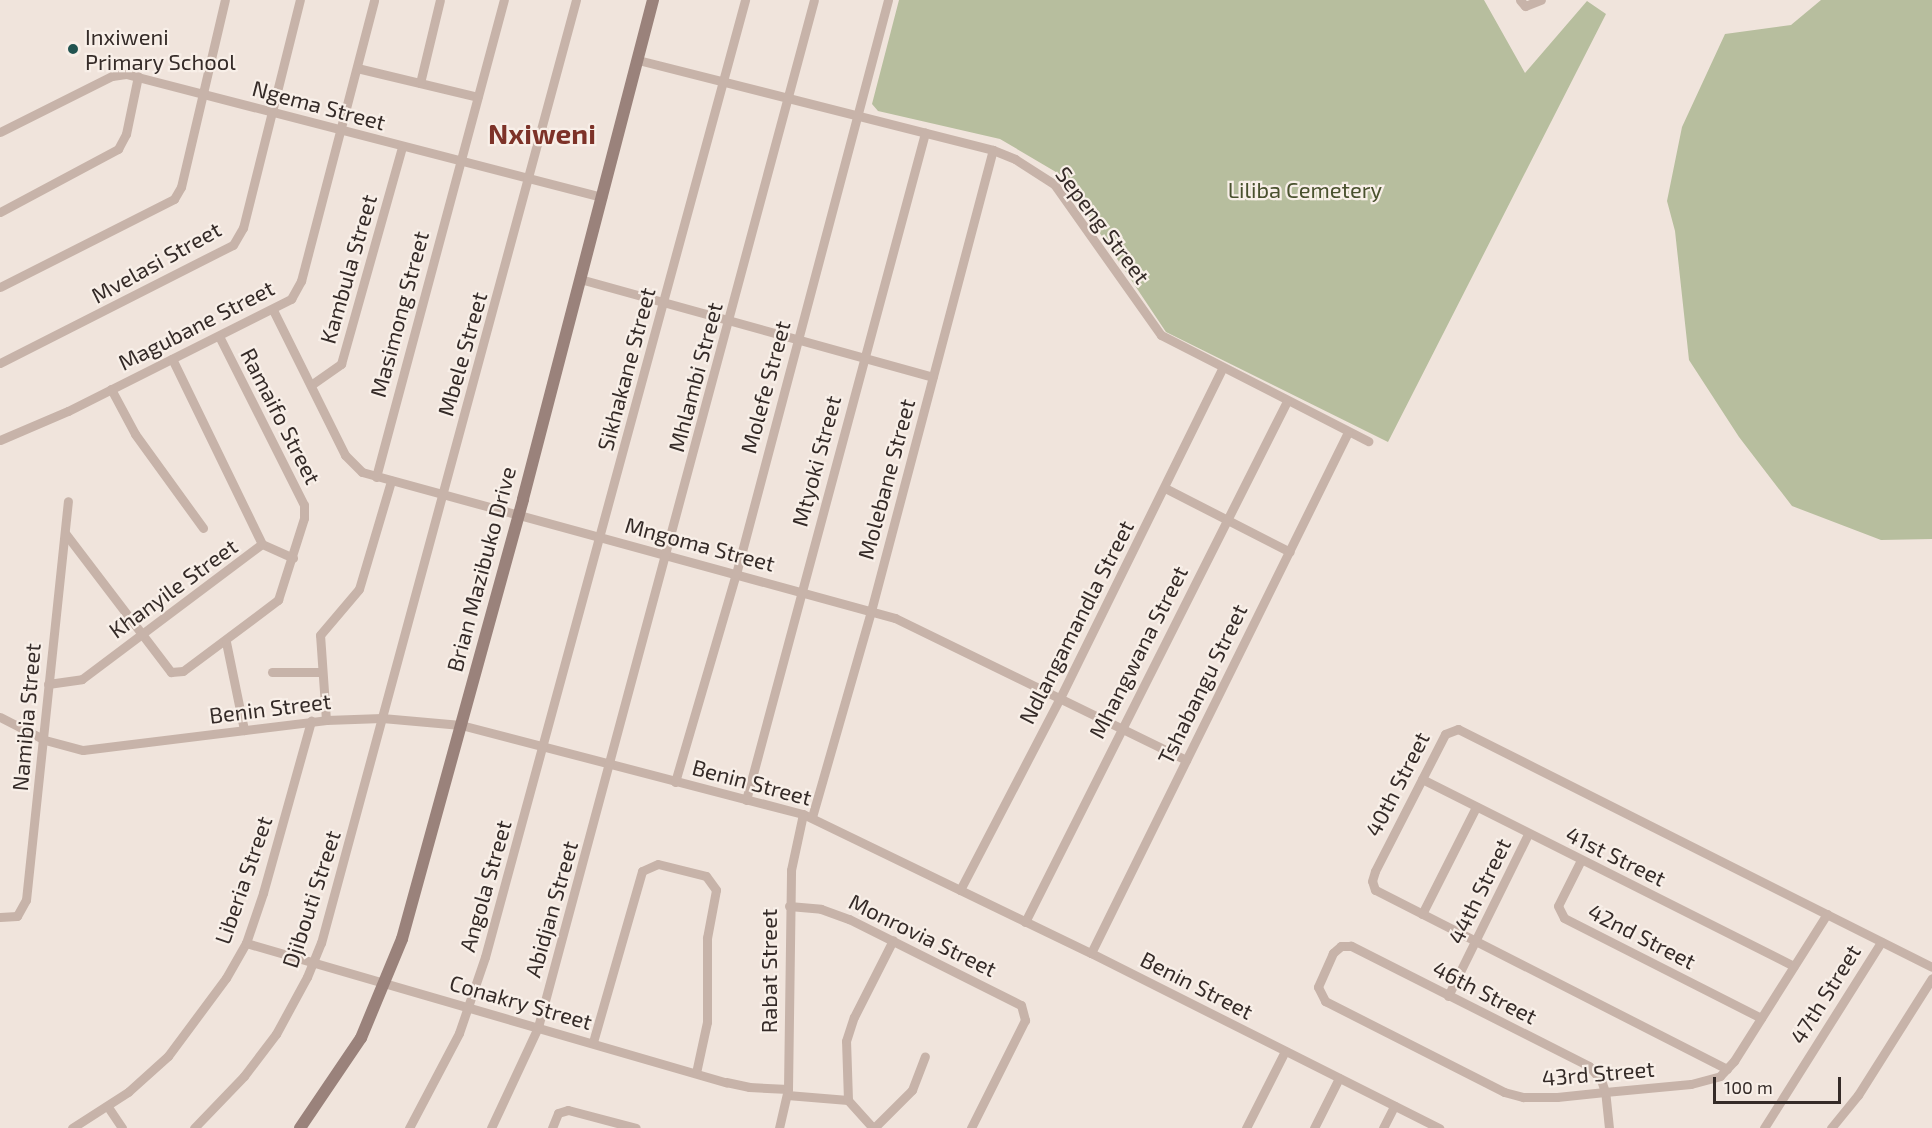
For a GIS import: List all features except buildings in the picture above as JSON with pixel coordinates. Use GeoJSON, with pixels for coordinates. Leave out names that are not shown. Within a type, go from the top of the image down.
{"type":"FeatureCollection","features":[{"type":"Feature","properties":{"kind":"street"},"geometry":{"type":"LineString","coordinates":[[0,287],[174,199],[181,187],[225,0]]}},
{"type":"Feature","properties":{"kind":"street","name":"Mvelasi Street"},"geometry":{"type":"LineString","coordinates":[[0,363],[233,245],[243,228],[300,0]]}},
{"type":"Feature","properties":{"kind":"street","name":"Magubane Street"},"geometry":{"type":"LineString","coordinates":[[0,440],[273,310],[291,298],[301,281],[374,0]]}},
{"type":"Feature","properties":{"kind":"street"},"geometry":{"type":"LineString","coordinates":[[420,82],[440,0]]}},
{"type":"Feature","properties":{"kind":"street","name":"Masimong Street"},"geometry":{"type":"LineString","coordinates":[[376,477],[504,0]]}},
{"type":"Feature","properties":{"kind":"street","name":"Mbele Street"},"geometry":{"type":"LineString","coordinates":[[382,718],[530,179],[576,0]]}},
{"type":"Feature","properties":{"kind":"street","name":"Brian Mazibuko Drive"},"geometry":{"type":"LineString","coordinates":[[300,1128],[349,1060],[386,984],[402,939],[518,514],[653,0]]}},
{"type":"Feature","properties":{"kind":"street","name":"Sikhakane Street"},"geometry":{"type":"LineString","coordinates":[[544,747],[745,0]]}},
{"type":"Feature","properties":{"kind":"street","name":"Mhlambi Street"},"geometry":{"type":"LineString","coordinates":[[611,764],[731,321],[814,0]]}},
{"type":"Feature","properties":{"kind":"street","name":"Molefe Street"},"geometry":{"type":"LineString","coordinates":[[675,782],[736,574],[855,117],[888,0]]}},
{"type":"Feature","properties":{"kind":"street"},"geometry":{"type":"LineString","coordinates":[[1520,0],[1525,6],[1541,0]]}},
{"type":"Feature","properties":{"kind":"street","name":"Sepeng Street"},"geometry":{"type":"LineString","coordinates":[[638,60],[855,117],[993,150],[1035,170],[1054,184],[1161,335],[1222,369],[1368,441]]}},
{"type":"Feature","properties":{"kind":"street"},"geometry":{"type":"LineString","coordinates":[[357,68],[478,98]]}},
{"type":"Feature","properties":{"kind":"street","name":"Ngema Street"},"geometry":{"type":"LineString","coordinates":[[0,132],[112,76],[138,76],[462,163],[602,197]]}},
{"type":"Feature","properties":{"kind":"street"},"geometry":{"type":"LineString","coordinates":[[0,212],[118,149],[126,134],[138,76]]}},
{"type":"Feature","properties":{"kind":"street","name":"Mtyoki Street"},"geometry":{"type":"LineString","coordinates":[[746,800],[800,591],[925,133]]}},
{"type":"Feature","properties":{"kind":"street","name":"Kambula Street"},"geometry":{"type":"LineString","coordinates":[[311,385],[341,364],[402,147]]}},
{"type":"Feature","properties":{"kind":"street","name":"Molebane Street"},"geometry":{"type":"LineString","coordinates":[[808,816],[871,611],[993,150]]}},
{"type":"Feature","properties":{"kind":"street"},"geometry":{"type":"LineString","coordinates":[[580,279],[933,377]]}},
{"type":"Feature","properties":{"kind":"street","name":"Mngoma Street"},"geometry":{"type":"LineString","coordinates":[[273,310],[349,461],[376,477],[871,611],[916,627],[1059,700],[1186,760]]}},
{"type":"Feature","properties":{"kind":"street","name":"Ramaifo Street"},"geometry":{"type":"LineString","coordinates":[[65,533],[164,666],[175,673],[226,642],[278,600],[304,518],[301,497],[219,336]]}},
{"type":"Feature","properties":{"kind":"street","name":"Khanyile Street"},"geometry":{"type":"LineString","coordinates":[[48,684],[82,679],[262,544],[172,359]]}},
{"type":"Feature","properties":{"kind":"street","name":"Ndlangamandla Street"},"geometry":{"type":"LineString","coordinates":[[960,890],[1059,700],[1222,369]]}},
{"type":"Feature","properties":{"kind":"street"},"geometry":{"type":"LineString","coordinates":[[111,389],[135,434],[203,528]]}},
{"type":"Feature","properties":{"kind":"street","name":"Mhangwana Street"},"geometry":{"type":"LineString","coordinates":[[1025,922],[1287,401]]}},
{"type":"Feature","properties":{"kind":"street","name":"Tshabangu Street"},"geometry":{"type":"LineString","coordinates":[[1091,953],[1348,432]]}},
{"type":"Feature","properties":{"kind":"street"},"geometry":{"type":"LineString","coordinates":[[326,720],[320,635],[359,589],[391,481]]}},
{"type":"Feature","properties":{"kind":"street"},"geometry":{"type":"LineString","coordinates":[[1165,488],[1290,552]]}},
{"type":"Feature","properties":{"kind":"street","name":"Namibia Street"},"geometry":{"type":"LineString","coordinates":[[0,917],[16,916],[25,906],[45,740],[48,684],[68,501]]}},
{"type":"Feature","properties":{"kind":"street"},"geometry":{"type":"LineString","coordinates":[[262,544],[293,558]]}},
{"type":"Feature","properties":{"kind":"street"},"geometry":{"type":"LineString","coordinates":[[226,642],[244,730]]}},
{"type":"Feature","properties":{"kind":"street"},"geometry":{"type":"LineString","coordinates":[[272,672],[321,672]]}},
{"type":"Feature","properties":{"kind":"street","name":"Benin Street"},"geometry":{"type":"LineString","coordinates":[[0,717],[45,740],[83,750],[326,720],[382,718],[461,725],[808,816],[1091,953],[1439,1128]]}},
{"type":"Feature","properties":{"kind":"street","name":"Djibouti Street"},"geometry":{"type":"LineString","coordinates":[[194,1128],[258,1059],[287,1016],[314,963],[340,882],[382,718]]}},
{"type":"Feature","properties":{"kind":"street","name":"Liberia Street"},"geometry":{"type":"LineString","coordinates":[[72,1128],[108,1107],[149,1074],[183,1039],[214,999],[246,944],[275,856],[311,721]]}},
{"type":"Feature","properties":{"kind":"street","name":"40th Street"},"geometry":{"type":"LineString","coordinates":[[1727,1069],[1378,893],[1372,881],[1443,735],[1458,729],[1932,967]]}},
{"type":"Feature","properties":{"kind":"street","name":"Angola Street"},"geometry":{"type":"LineString","coordinates":[[409,1128],[444,1066],[468,1008],[544,747]]}},
{"type":"Feature","properties":{"kind":"street","name":"Abidjan Street"},"geometry":{"type":"LineString","coordinates":[[491,1128],[538,1028],[611,764]]}},
{"type":"Feature","properties":{"kind":"street","name":"41st Street"},"geometry":{"type":"LineString","coordinates":[[1422,779],[1794,966]]}},
{"type":"Feature","properties":{"kind":"street"},"geometry":{"type":"LineString","coordinates":[[1422,914],[1476,807]]}},
{"type":"Feature","properties":{"kind":"street","name":"Rabat Street"},"geometry":{"type":"LineString","coordinates":[[779,1128],[788,1092],[789,906],[794,851],[808,816]]}},
{"type":"Feature","properties":{"kind":"street","name":"44th Street"},"geometry":{"type":"LineString","coordinates":[[1448,996],[1528,834]]}},
{"type":"Feature","properties":{"kind":"street","name":"42nd Street"},"geometry":{"type":"LineString","coordinates":[[1581,860],[1558,906],[1564,918],[1761,1017]]}},
{"type":"Feature","properties":{"kind":"street"},"geometry":{"type":"LineString","coordinates":[[593,1042],[642,871],[658,864],[706,876],[716,890],[707,938],[707,1022],[696,1073]]}},
{"type":"Feature","properties":{"kind":"street","name":"Monrovia Street"},"geometry":{"type":"LineString","coordinates":[[789,906],[828,911],[893,940],[1016,1002],[1025,1011],[1025,1020],[971,1128]]}},
{"type":"Feature","properties":{"kind":"street"},"geometry":{"type":"LineString","coordinates":[[1727,1069],[1827,914]]}},
{"type":"Feature","properties":{"kind":"street"},"geometry":{"type":"LineString","coordinates":[[893,940],[848,1032],[848,1100],[873,1128],[912,1090],[925,1056]]}},
{"type":"Feature","properties":{"kind":"street","name":"47th Street"},"geometry":{"type":"LineString","coordinates":[[1764,1128],[1881,942]]}},
{"type":"Feature","properties":{"kind":"street","name":"Conakry Street"},"geometry":{"type":"LineString","coordinates":[[246,944],[749,1087],[848,1100]]}},
{"type":"Feature","properties":{"kind":"street","name":"46th Street"},"geometry":{"type":"LineString","coordinates":[[1318,983],[1333,953],[1346,945],[1589,1066],[1598,1073],[1605,1092],[1609,1128]]}},
{"type":"Feature","properties":{"kind":"street"},"geometry":{"type":"LineString","coordinates":[[1831,1128],[1858,1095],[1932,978]]}},
{"type":"Feature","properties":{"kind":"street","name":"43rd Street"},"geometry":{"type":"LineString","coordinates":[[1318,983],[1326,1001],[1512,1095],[1544,1098],[1704,1082],[1727,1069]]}},
{"type":"Feature","properties":{"kind":"street"},"geometry":{"type":"LineString","coordinates":[[1246,1128],[1285,1051]]}},
{"type":"Feature","properties":{"kind":"street"},"geometry":{"type":"LineString","coordinates":[[1314,1128],[1339,1078]]}},
{"type":"Feature","properties":{"kind":"street"},"geometry":{"type":"LineString","coordinates":[[1383,1128],[1394,1106]]}},
{"type":"Feature","properties":{"kind":"street"},"geometry":{"type":"LineString","coordinates":[[108,1107],[122,1128]]}},
{"type":"Feature","properties":{"kind":"street"},"geometry":{"type":"LineString","coordinates":[[552,1128],[558,1113],[568,1110],[636,1128]]}},
{"type":"Feature","properties":{"kind":"green space","name":"Liliba Cemetery"},"geometry":{"type":"Polygon","coordinates":[[[899,0],[1484,0],[1525,73],[1587,1],[1606,14],[1388,442],[1166,332],[1061,175],[1000,139],[878,111],[872,104],[899,0]]]}},
{"type":"Feature","properties":{"kind":"green space"},"geometry":{"type":"Polygon","coordinates":[[[1821,0],[1932,0],[1932,539],[1881,540],[1792,506],[1739,437],[1689,360],[1675,231],[1667,201],[1682,127],[1725,34],[1791,25],[1821,0]]]}},
{"type":"Feature","properties":{"kind":"place","name":"Inxiweni Primary School"},"geometry":{"type":"Point","coordinates":[73,49]}},
{"type":"Feature","properties":{"kind":"district","name":"Nxiweni"},"geometry":{"type":"Point","coordinates":[542,133]}}]}
